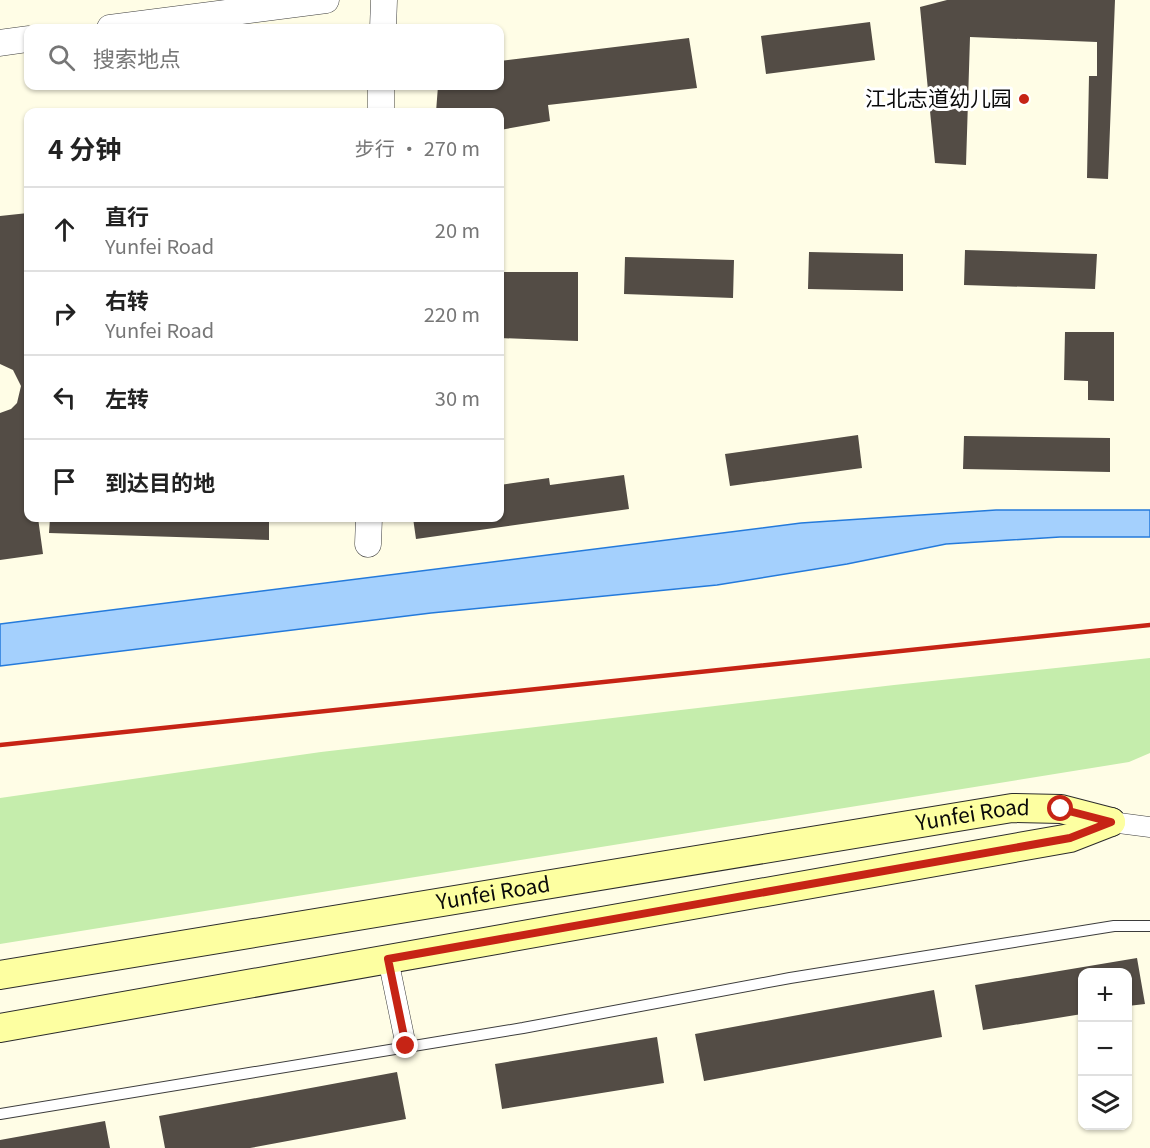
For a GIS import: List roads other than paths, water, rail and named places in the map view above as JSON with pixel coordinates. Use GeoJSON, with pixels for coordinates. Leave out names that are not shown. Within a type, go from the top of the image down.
{"type":"FeatureCollection","features":[{"type":"Feature","properties":{"kind":"main road","name":"Yunfei Road"},"geometry":{"type":"LineString","coordinates":[[0,975],[1012,808],[1061,809],[1111,822]]}},
{"type":"Feature","properties":{"kind":"main road","name":"Yunfei Road"},"geometry":{"type":"LineString","coordinates":[[0,1028],[1070,838],[1111,822]]}},
{"type":"Feature","properties":{"kind":"street"},"geometry":{"type":"LineString","coordinates":[[141,24],[326,0]]}},
{"type":"Feature","properties":{"kind":"street"},"geometry":{"type":"LineString","coordinates":[[383,24],[384,0]]}},
{"type":"Feature","properties":{"kind":"street"},"geometry":{"type":"LineString","coordinates":[[0,43],[24,40]]}},
{"type":"Feature","properties":{"kind":"street"},"geometry":{"type":"LineString","coordinates":[[381,90],[381,108]]}},
{"type":"Feature","properties":{"kind":"street"},"geometry":{"type":"LineString","coordinates":[[368,544],[369,522]]}},
{"type":"Feature","properties":{"kind":"street"},"geometry":{"type":"LineString","coordinates":[[1111,822],[1150,827]]}},
{"type":"Feature","properties":{"kind":"street"},"geometry":{"type":"LineString","coordinates":[[388,959],[406,1046]]}},
{"type":"Feature","properties":{"kind":"lane"},"geometry":{"type":"LineString","coordinates":[[0,1113],[523,1028],[790,978],[1114,926],[1150,926]]}},
{"type":"Feature","properties":{"kind":"water"},"geometry":{"type":"Polygon","coordinates":[[[996,510],[1150,510],[1150,537],[1060,537],[946,544],[847,564],[717,585],[431,613],[0,666],[0,624],[801,523],[996,510]]]}},
{"type":"Feature","properties":{"kind":"railway"},"geometry":{"type":"LineString","coordinates":[[0,745],[1150,625]]}},
{"type":"Feature","properties":{"kind":"place","name":"江北志道幼儿园"},"geometry":{"type":"Point","coordinates":[1024,99]}}]}
